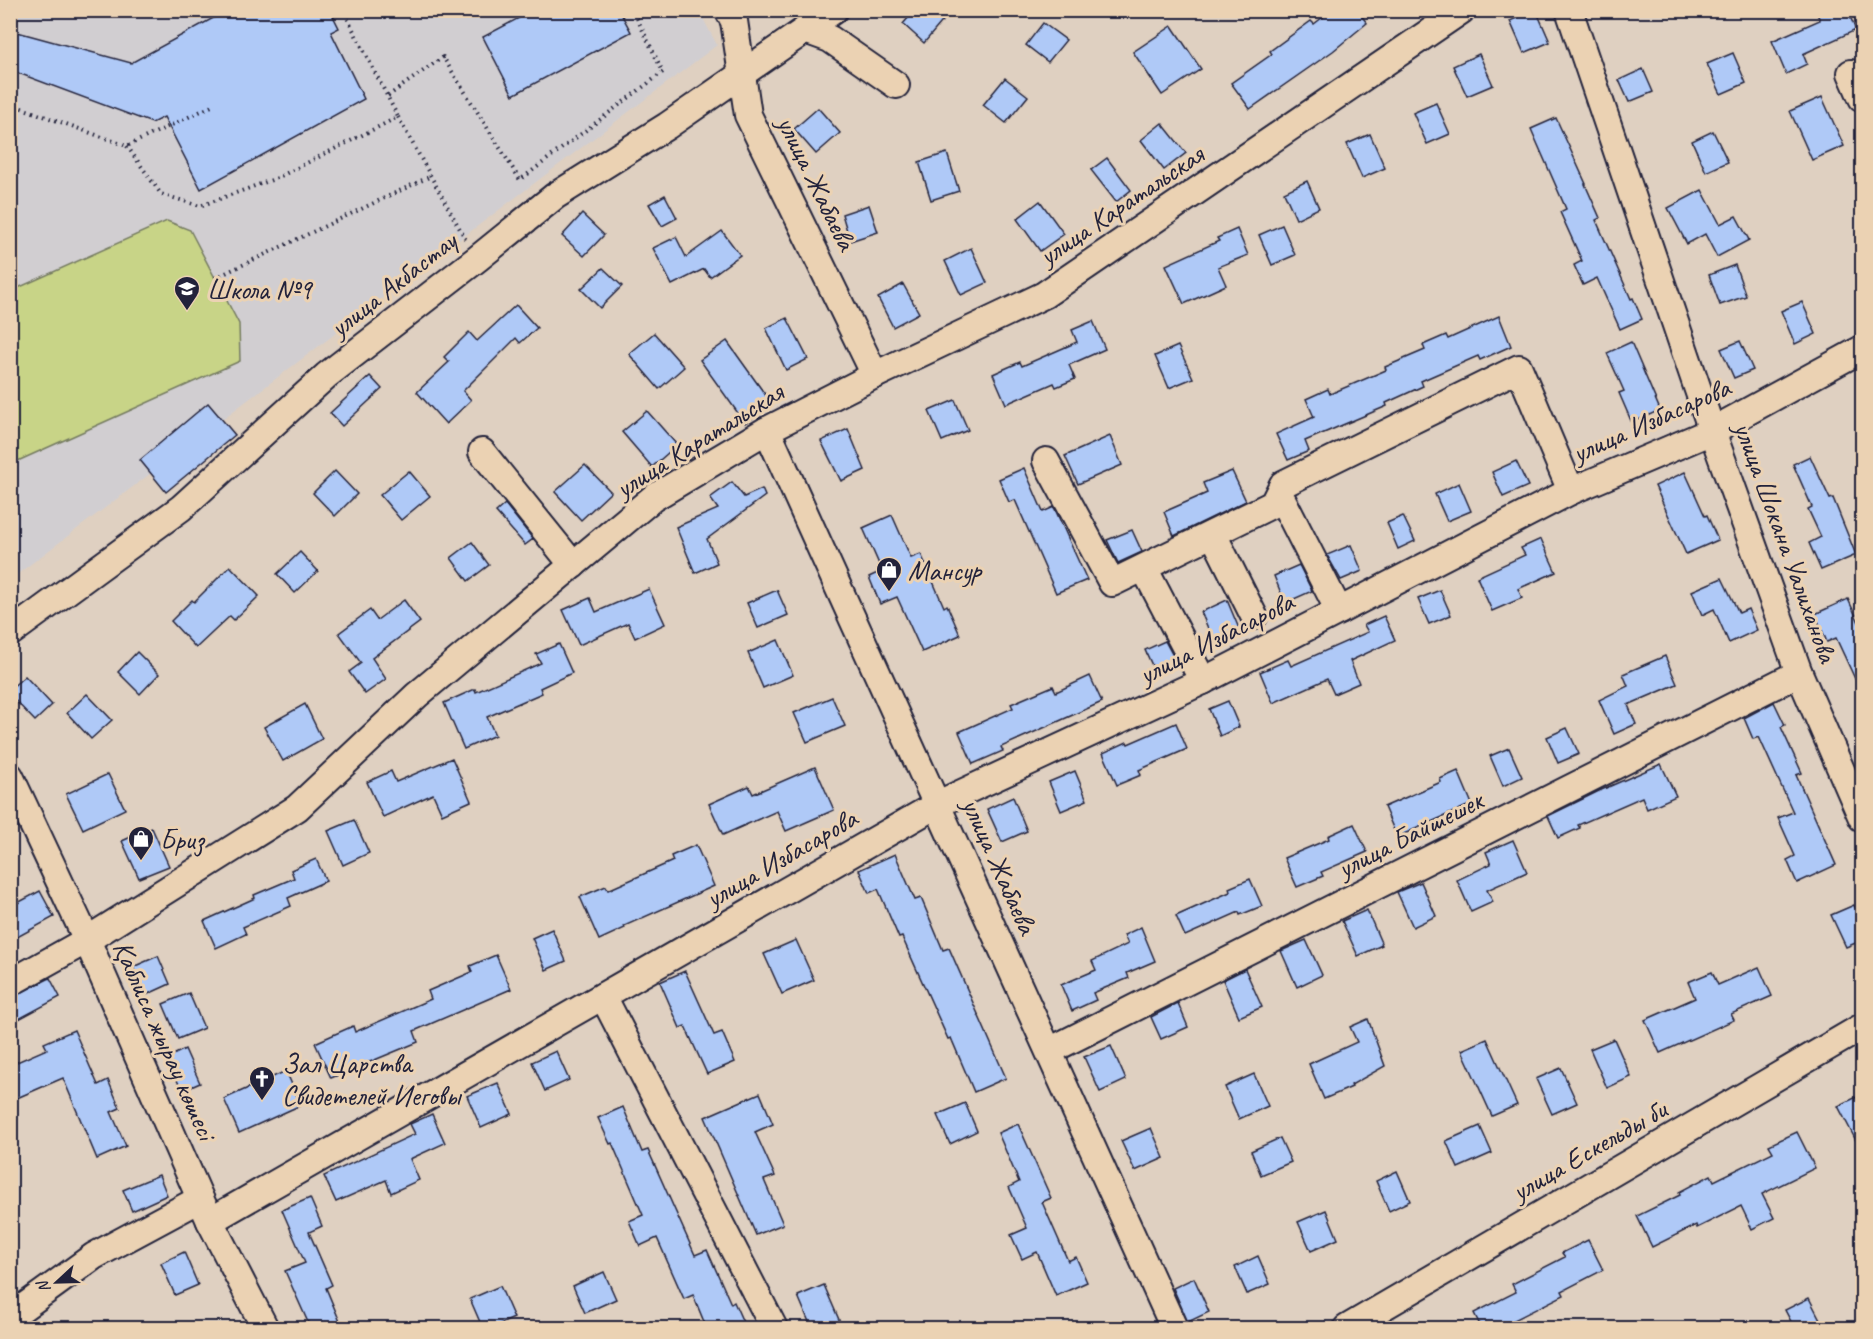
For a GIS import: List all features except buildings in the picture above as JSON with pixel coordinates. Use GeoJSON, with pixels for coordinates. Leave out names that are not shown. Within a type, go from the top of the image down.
{"type":"FeatureCollection","features":[{"type":"Feature","properties":{"kind":"street","name":"улица Жабаева"},"geometry":{"type":"LineString","coordinates":[[728,10],[734,21],[748,115],[875,375]]}},
{"type":"Feature","properties":{"kind":"street","name":"улица Акбастау"},"geometry":{"type":"LineString","coordinates":[[10,633],[181,508],[327,375],[555,196],[667,126],[834,10]]}},
{"type":"Feature","properties":{"kind":"street","name":"улица Каратальская"},"geometry":{"type":"LineString","coordinates":[[10,983],[87,940],[297,808],[417,695],[653,498],[768,430],[875,375],[1044,295],[1462,10]]}},
{"type":"Feature","properties":{"kind":"street","name":"улица Шокана Уалиханова"},"geometry":{"type":"LineString","coordinates":[[1569,10],[1712,431],[1799,673],[1863,818]]}},
{"type":"Feature","properties":{"kind":"street"},"geometry":{"type":"LineString","coordinates":[[806,30],[830,39],[896,85]]}},
{"type":"Feature","properties":{"kind":"street"},"geometry":{"type":"LineString","coordinates":[[1851,73],[1863,98]]}},
{"type":"Feature","properties":{"kind":"street","name":"улица Избасарова"},"geometry":{"type":"LineString","coordinates":[[10,1317],[94,1256],[205,1210],[603,996],[938,804],[1203,681],[1571,491],[1712,431],[1863,349]]}},
{"type":"Feature","properties":{"kind":"street"},"geometry":{"type":"LineString","coordinates":[[1046,461],[1112,583],[1273,504],[1283,484],[1519,368],[1571,491]]}},
{"type":"Feature","properties":{"kind":"street","name":"улица Жабаева"},"geometry":{"type":"LineString","coordinates":[[768,430],[1174,1329]]}},
{"type":"Feature","properties":{"kind":"street"},"geometry":{"type":"LineString","coordinates":[[482,452],[573,565]]}},
{"type":"Feature","properties":{"kind":"street"},"geometry":{"type":"LineString","coordinates":[[1279,493],[1339,611]]}},
{"type":"Feature","properties":{"kind":"street"},"geometry":{"type":"LineString","coordinates":[[1213,534],[1254,616]]}},
{"type":"Feature","properties":{"kind":"street"},"geometry":{"type":"LineString","coordinates":[[1144,568],[1203,681]]}},
{"type":"Feature","properties":{"kind":"street","name":"улица Байшешек"},"geometry":{"type":"LineString","coordinates":[[1048,1051],[1799,673]]}},
{"type":"Feature","properties":{"kind":"street","name":"Қаблиса жырау көшесі"},"geometry":{"type":"LineString","coordinates":[[10,776],[87,940],[205,1210],[265,1329]]}},
{"type":"Feature","properties":{"kind":"street"},"geometry":{"type":"LineString","coordinates":[[603,996],[774,1329]]}},
{"type":"Feature","properties":{"kind":"street","name":"улица Ескельды би"},"geometry":{"type":"LineString","coordinates":[[1347,1329],[1863,1027]]}},
{"type":"Feature","properties":{"kind":"path"},"geometry":{"type":"LineString","coordinates":[[352,10],[344,12],[398,117],[477,259]]}},
{"type":"Feature","properties":{"kind":"path"},"geometry":{"type":"LineString","coordinates":[[387,96],[442,57],[520,180],[663,72],[633,10]]}},
{"type":"Feature","properties":{"kind":"path"},"geometry":{"type":"LineString","coordinates":[[127,146],[214,105]]}},
{"type":"Feature","properties":{"kind":"path"},"geometry":{"type":"LineString","coordinates":[[10,108],[16,106],[127,146],[161,194],[200,206],[277,178],[398,117]]}},
{"type":"Feature","properties":{"kind":"path"},"geometry":{"type":"LineString","coordinates":[[215,278],[430,176]]}},
{"type":"Feature","properties":{"kind":"shaded area","name":"Школа №9"},"geometry":{"type":"Polygon","coordinates":[[[11,11],[699,11],[717,45],[11,579],[11,11]]]}},
{"type":"Feature","properties":{"kind":"green space"},"geometry":{"type":"Polygon","coordinates":[[[167,221],[190,230],[239,324],[240,361],[11,464],[11,291],[167,221]]]}},
{"type":"Feature","properties":{"kind":"place","name":"Школа №9"},"geometry":{"type":"Point","coordinates":[187,312]}},
{"type":"Feature","properties":{"kind":"place","name":"Мансур"},"geometry":{"type":"Point","coordinates":[889,593]}},
{"type":"Feature","properties":{"kind":"place","name":"Бриз"},"geometry":{"type":"Point","coordinates":[141,862]}},
{"type":"Feature","properties":{"kind":"place","name":"Зал Царства Свидетелей Иеговы"},"geometry":{"type":"Point","coordinates":[262,1102]}}]}
